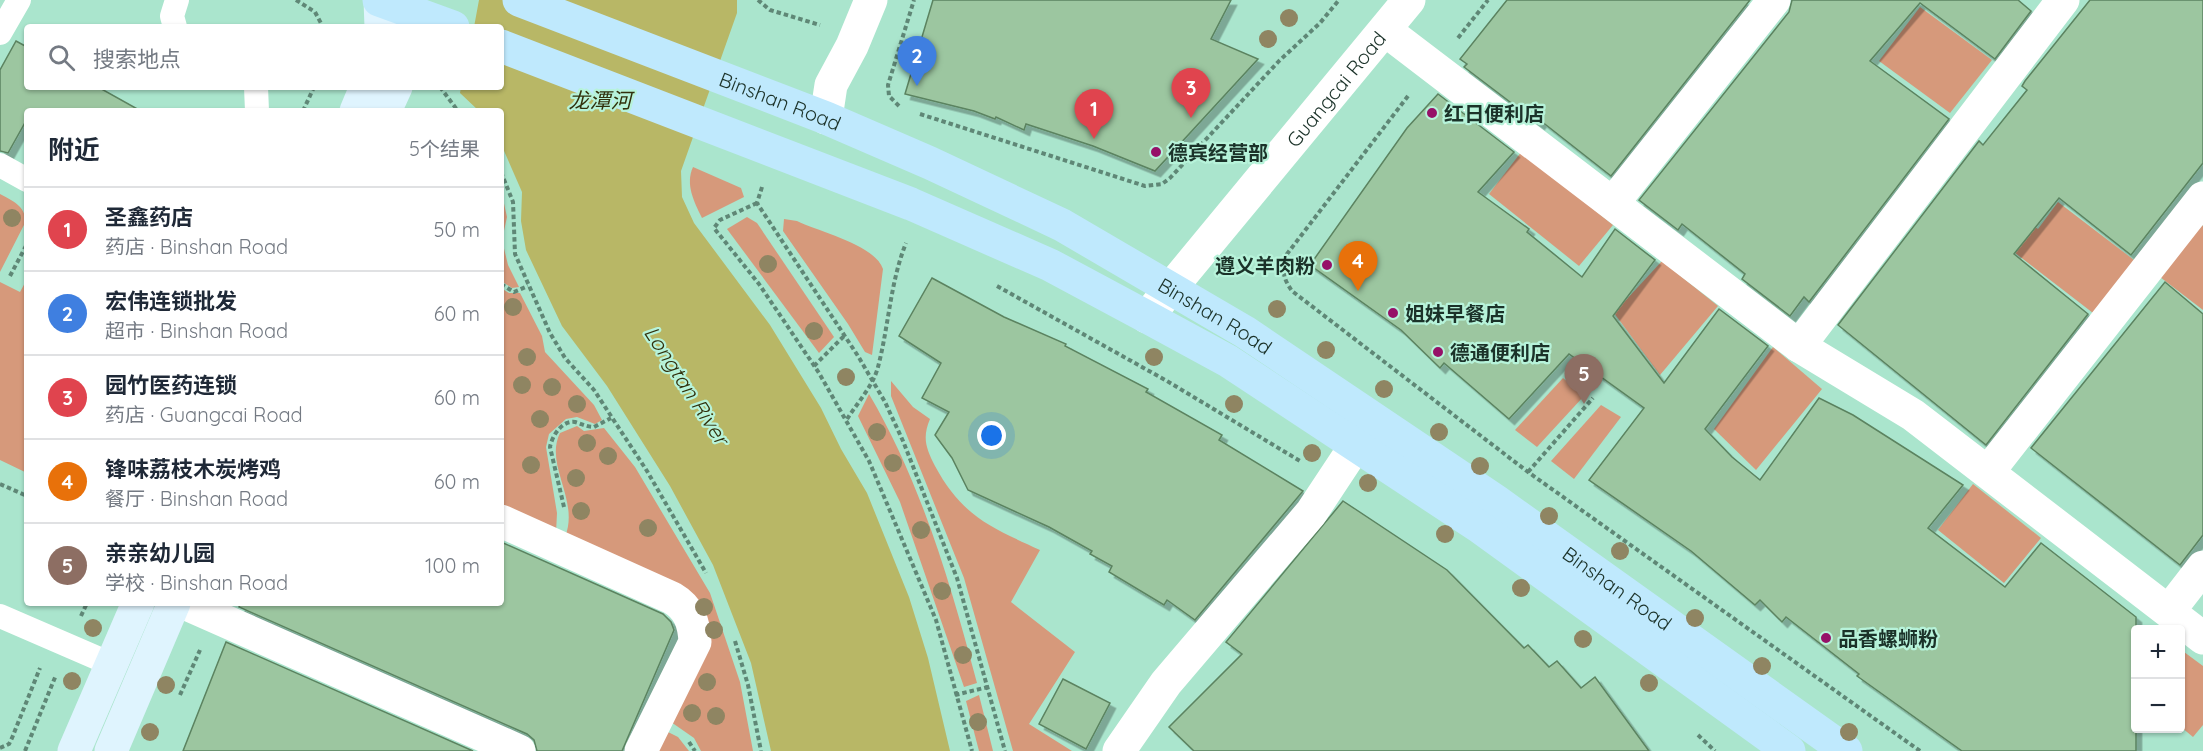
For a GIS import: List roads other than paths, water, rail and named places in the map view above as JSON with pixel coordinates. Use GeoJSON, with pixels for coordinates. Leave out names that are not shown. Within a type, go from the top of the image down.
{"type":"FeatureCollection","features":[{"type":"Feature","properties":{"kind":"main road"},"geometry":{"type":"LineString","coordinates":[[381,24],[380,0],[443,24]]}},
{"type":"Feature","properties":{"kind":"main road","name":"Binshan Road"},"geometry":{"type":"LineString","coordinates":[[519,0],[826,118],[930,163],[1062,225],[1245,332],[1486,494],[1846,751]]}},
{"type":"Feature","properties":{"kind":"main road","name":"Binshan Road"},"geometry":{"type":"LineString","coordinates":[[504,46],[911,204],[1040,260],[1228,361],[1478,526],[1790,751]]}},
{"type":"Feature","properties":{"kind":"main road"},"geometry":{"type":"LineString","coordinates":[[357,108],[365,90]]}},
{"type":"Feature","properties":{"kind":"main road"},"geometry":{"type":"LineString","coordinates":[[386,108],[395,90]]}},
{"type":"Feature","properties":{"kind":"main road"},"geometry":{"type":"LineString","coordinates":[[74,751],[137,606]]}},
{"type":"Feature","properties":{"kind":"main road"},"geometry":{"type":"LineString","coordinates":[[111,751],[173,606]]}},
{"type":"Feature","properties":{"kind":"street"},"geometry":{"type":"LineString","coordinates":[[826,118],[831,85],[852,46],[871,0]]}},
{"type":"Feature","properties":{"kind":"street","name":"Guangcai Road"},"geometry":{"type":"LineString","coordinates":[[1147,317],[1169,287],[1409,0]]}},
{"type":"Feature","properties":{"kind":"street"},"geometry":{"type":"LineString","coordinates":[[1614,203],[1774,0]]}},
{"type":"Feature","properties":{"kind":"street"},"geometry":{"type":"LineString","coordinates":[[1799,345],[2063,0]]}},
{"type":"Feature","properties":{"kind":"street"},"geometry":{"type":"LineString","coordinates":[[1385,30],[1799,345],[1913,415],[2203,638]]}},
{"type":"Feature","properties":{"kind":"street"},"geometry":{"type":"LineString","coordinates":[[1988,472],[2203,198]]}},
{"type":"Feature","properties":{"kind":"street"},"geometry":{"type":"LineString","coordinates":[[1119,751],[1166,683],[1311,513],[1356,445]]}},
{"type":"Feature","properties":{"kind":"street"},"geometry":{"type":"LineString","coordinates":[[504,522],[672,598],[683,604],[690,615],[695,627],[695,642],[641,751]]}},
{"type":"Feature","properties":{"kind":"street"},"geometry":{"type":"LineString","coordinates":[[2169,611],[2203,567]]}},
{"type":"Feature","properties":{"kind":"street"},"geometry":{"type":"LineString","coordinates":[[190,606],[519,751]]}},
{"type":"Feature","properties":{"kind":"lane"},"geometry":{"type":"LineString","coordinates":[[0,33],[19,0]]}},
{"type":"Feature","properties":{"kind":"lane"},"geometry":{"type":"LineString","coordinates":[[175,24],[172,16],[177,0]]}},
{"type":"Feature","properties":{"kind":"lane"},"geometry":{"type":"LineString","coordinates":[[256,90],[257,108]]}},
{"type":"Feature","properties":{"kind":"lane"},"geometry":{"type":"LineString","coordinates":[[0,165],[24,178]]}},
{"type":"Feature","properties":{"kind":"lane"},"geometry":{"type":"LineString","coordinates":[[0,616],[111,664]]}},
{"type":"Feature","properties":{"kind":"water","name":"龙潭河"},"geometry":{"type":"Polygon","coordinates":[[[479,0],[737,0],[737,13],[681,171],[682,197],[694,223],[770,325],[821,408],[841,449],[867,493],[909,597],[928,658],[950,751],[771,751],[751,663],[713,565],[670,486],[607,386],[562,326],[526,250],[521,221],[522,192],[504,151],[504,108],[476,108],[460,93],[460,90],[504,90],[504,24],[475,24],[479,0]]]}},
{"type":"Feature","properties":{"kind":"place","name":"宏伟连锁批发"},"geometry":{"type":"Point","coordinates":[917,86]}},
{"type":"Feature","properties":{"kind":"place","name":"红日便利店"},"geometry":{"type":"Point","coordinates":[1432,113]}},
{"type":"Feature","properties":{"kind":"place","name":"园竹医药连锁"},"geometry":{"type":"Point","coordinates":[1191,118]}},
{"type":"Feature","properties":{"kind":"place","name":"圣鑫药店"},"geometry":{"type":"Point","coordinates":[1094,139]}},
{"type":"Feature","properties":{"kind":"place","name":"德宾经营部"},"geometry":{"type":"Point","coordinates":[1156,152]}},
{"type":"Feature","properties":{"kind":"place","name":"遵义羊肉粉"},"geometry":{"type":"Point","coordinates":[1327,265]}},
{"type":"Feature","properties":{"kind":"place","name":"锋味荔枝木炭烤鸡"},"geometry":{"type":"Point","coordinates":[1358,291]}},
{"type":"Feature","properties":{"kind":"place","name":"姐妹早餐店"},"geometry":{"type":"Point","coordinates":[1393,313]}},
{"type":"Feature","properties":{"kind":"place","name":"德通便利店"},"geometry":{"type":"Point","coordinates":[1438,352]}},
{"type":"Feature","properties":{"kind":"place","name":"亲亲幼儿园"},"geometry":{"type":"Point","coordinates":[1584,404]}},
{"type":"Feature","properties":{"kind":"place","name":"品香螺蛳粉"},"geometry":{"type":"Point","coordinates":[1826,638]}},
{"type":"Feature","properties":{"kind":"water label","name":"Longtan River"},"geometry":{"type":"Point","coordinates":[687,385]}}]}
